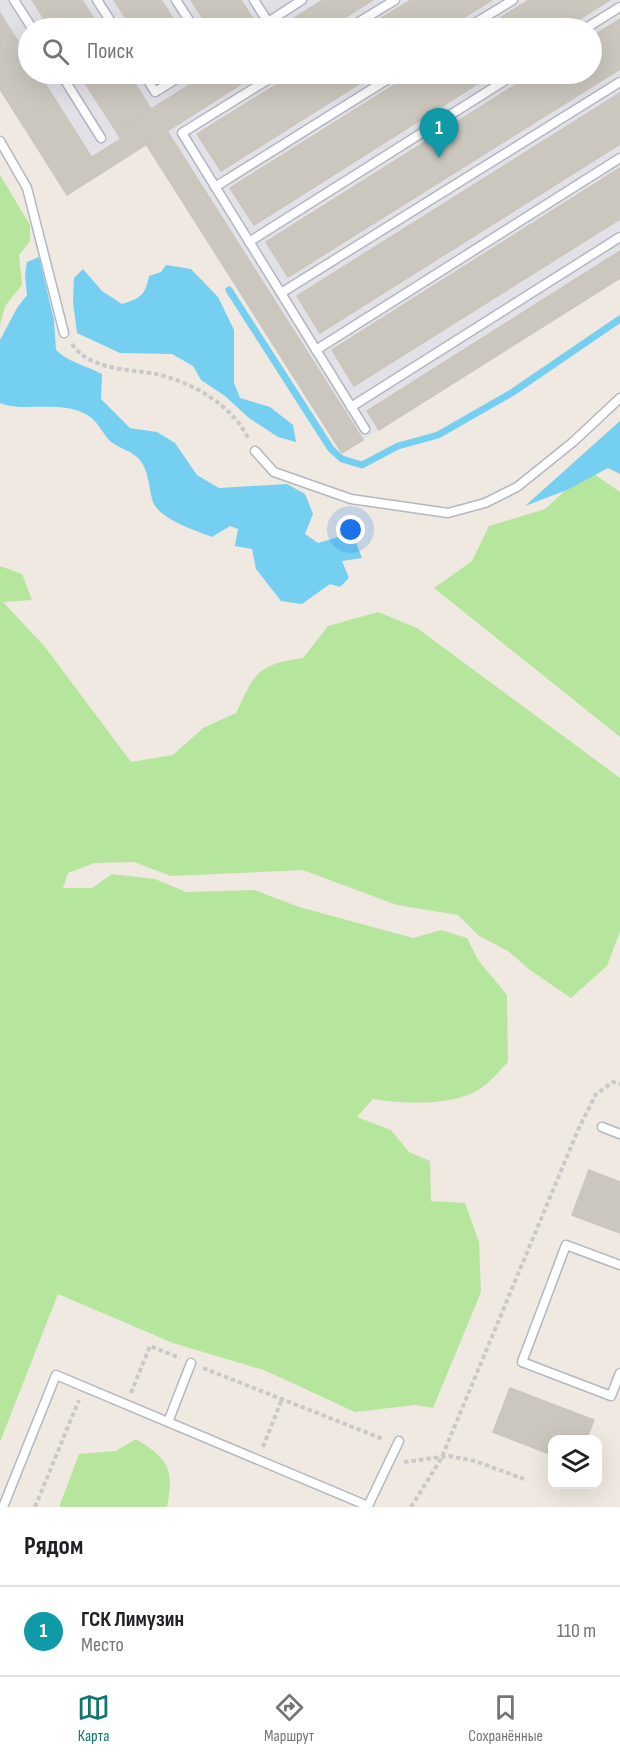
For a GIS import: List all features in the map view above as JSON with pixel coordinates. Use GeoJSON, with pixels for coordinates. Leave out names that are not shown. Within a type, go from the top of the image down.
{"type":"FeatureCollection","features":[{"type":"Feature","properties":{"kind":"lane"},"geometry":{"type":"LineString","coordinates":[[14,0],[26,18]]}},
{"type":"Feature","properties":{"kind":"lane"},"geometry":{"type":"LineString","coordinates":[[98,0],[109,18]]}},
{"type":"Feature","properties":{"kind":"lane"},"geometry":{"type":"LineString","coordinates":[[176,0],[188,18]]}},
{"type":"Feature","properties":{"kind":"lane"},"geometry":{"type":"LineString","coordinates":[[254,0],[265,18]]}},
{"type":"Feature","properties":{"kind":"lane"},"geometry":{"type":"LineString","coordinates":[[274,18],[302,0]]}},
{"type":"Feature","properties":{"kind":"lane"},"geometry":{"type":"LineString","coordinates":[[365,18],[394,0]]}},
{"type":"Feature","properties":{"kind":"lane"},"geometry":{"type":"LineString","coordinates":[[483,18],[513,0]]}},
{"type":"Feature","properties":{"kind":"lane"},"geometry":{"type":"LineString","coordinates":[[602,18],[620,7]]}},
{"type":"Feature","properties":{"kind":"lane"},"geometry":{"type":"LineString","coordinates":[[281,293],[620,82]]}},
{"type":"Feature","properties":{"kind":"lane"},"geometry":{"type":"LineString","coordinates":[[67,84],[101,138]]}},
{"type":"Feature","properties":{"kind":"lane"},"geometry":{"type":"LineString","coordinates":[[150,84],[155,92],[168,84]]}},
{"type":"Feature","properties":{"kind":"lane"},"geometry":{"type":"LineString","coordinates":[[261,84],[182,133],[366,429]]}},
{"type":"Feature","properties":{"kind":"lane"},"geometry":{"type":"LineString","coordinates":[[215,187],[380,84]]}},
{"type":"Feature","properties":{"kind":"lane"},"geometry":{"type":"LineString","coordinates":[[249,242],[499,84]]}},
{"type":"Feature","properties":{"kind":"lane"},"geometry":{"type":"LineString","coordinates":[[0,141],[27,188],[64,333]]}},
{"type":"Feature","properties":{"kind":"lane"},"geometry":{"type":"LineString","coordinates":[[316,350],[620,158]]}},
{"type":"Feature","properties":{"kind":"lane"},"geometry":{"type":"LineString","coordinates":[[351,406],[620,237]]}},
{"type":"Feature","properties":{"kind":"lane"},"geometry":{"type":"LineString","coordinates":[[255,451],[274,472],[351,499],[448,513],[485,503],[517,487],[573,442],[620,398]]}},
{"type":"Feature","properties":{"kind":"lane"},"geometry":{"type":"LineString","coordinates":[[602,1127],[620,1134]]}},
{"type":"Feature","properties":{"kind":"lane"},"geometry":{"type":"LineString","coordinates":[[620,1265],[566,1245],[522,1362],[611,1396],[620,1374]]}},
{"type":"Feature","properties":{"kind":"lane"},"geometry":{"type":"LineString","coordinates":[[168,1422],[191,1363]]}},
{"type":"Feature","properties":{"kind":"lane"},"geometry":{"type":"LineString","coordinates":[[3,1507],[56,1375],[370,1506],[388,1460],[399,1441]]}},
{"type":"Feature","properties":{"kind":"path"},"geometry":{"type":"LineString","coordinates":[[64,333],[75,348],[93,360],[120,370],[157,374],[191,386],[220,404],[241,424],[255,451]]}},
{"type":"Feature","properties":{"kind":"path"},"geometry":{"type":"LineString","coordinates":[[411,1507],[441,1459],[578,1130],[596,1094],[613,1082],[620,1084]]}},
{"type":"Feature","properties":{"kind":"path"},"geometry":{"type":"LineString","coordinates":[[126,1405],[150,1346],[371,1434]]}},
{"type":"Feature","properties":{"kind":"path"},"geometry":{"type":"LineString","coordinates":[[258,1460],[282,1399]]}},
{"type":"Feature","properties":{"kind":"path"},"geometry":{"type":"LineString","coordinates":[[35,1507],[78,1400],[89,1404]]}},
{"type":"Feature","properties":{"kind":"path"},"geometry":{"type":"LineString","coordinates":[[388,1460],[411,1463],[449,1456],[475,1461],[524,1479]]}},
{"type":"Feature","properties":{"kind":"shaded area"},"geometry":{"type":"Polygon","coordinates":[[[0,0],[620,0],[620,278],[342,453],[146,145],[67,195],[0,90],[0,0]]]}},
{"type":"Feature","properties":{"kind":"green space"},"geometry":{"type":"Polygon","coordinates":[[[0,175],[30,225],[30,241],[19,255],[22,285],[5,306],[0,325],[0,175]]]}},
{"type":"Feature","properties":{"kind":"green space"},"geometry":{"type":"Polygon","coordinates":[[[588,470],[620,492],[620,737],[434,588],[472,561],[489,526],[545,509],[588,470]]]}},
{"type":"Feature","properties":{"kind":"green space"},"geometry":{"type":"Polygon","coordinates":[[[0,566],[22,574],[32,600],[3,602],[45,647],[131,762],[173,755],[203,728],[236,713],[253,680],[266,668],[303,658],[328,626],[378,612],[417,628],[620,778],[620,931],[607,966],[571,998],[530,970],[508,951],[479,936],[458,915],[397,905],[303,870],[171,876],[134,862],[94,863],[68,873],[63,888],[92,888],[112,874],[155,879],[186,892],[254,890],[299,907],[413,938],[441,930],[467,938],[478,960],[507,995],[508,1062],[486,1084],[467,1095],[455,1099],[427,1102],[373,1099],[357,1117],[391,1130],[409,1152],[430,1161],[431,1201],[465,1203],[479,1242],[481,1292],[433,1408],[415,1405],[355,1412],[264,1370],[173,1343],[58,1294],[0,1442],[0,566]]]}},
{"type":"Feature","properties":{"kind":"green space"},"geometry":{"type":"Polygon","coordinates":[[[136,1439],[162,1459],[167,1466],[170,1483],[167,1507],[59,1507],[79,1454],[116,1451],[136,1439]]]}},
{"type":"Feature","properties":{"kind":"water"},"geometry":{"type":"Polygon","coordinates":[[[39,257],[54,320],[56,350],[72,361],[102,374],[101,399],[130,428],[157,432],[175,443],[197,475],[219,488],[287,484],[305,494],[313,514],[305,534],[318,543],[342,536],[355,540],[362,558],[342,561],[349,578],[340,587],[330,584],[302,604],[281,601],[256,569],[252,549],[235,546],[238,529],[230,526],[212,537],[178,523],[161,512],[152,499],[147,473],[140,460],[109,440],[89,416],[67,408],[20,407],[0,403],[0,340],[17,308],[27,295],[25,275],[27,262],[39,257]]]}},
{"type":"Feature","properties":{"kind":"water"},"geometry":{"type":"Polygon","coordinates":[[[166,265],[191,269],[218,297],[234,330],[234,383],[240,398],[270,407],[293,425],[296,442],[278,437],[249,418],[225,396],[201,380],[193,366],[172,354],[120,353],[77,333],[73,302],[74,278],[83,269],[102,291],[122,304],[141,295],[149,276],[161,272],[166,265]]]}},
{"type":"Feature","properties":{"kind":"water"},"geometry":{"type":"Polygon","coordinates":[[[620,421],[620,474],[608,468],[567,490],[525,506],[620,421]]]}},
{"type":"Feature","properties":{"kind":"building"},"geometry":{"type":"Polygon","coordinates":[[[32,0],[82,0],[94,18],[44,18],[32,0]]]}},
{"type":"Feature","properties":{"kind":"building"},"geometry":{"type":"Polygon","coordinates":[[[114,0],[161,0],[173,18],[126,18],[114,0]]]}},
{"type":"Feature","properties":{"kind":"building"},"geometry":{"type":"Polygon","coordinates":[[[191,0],[241,0],[253,18],[203,18],[191,0]]]}},
{"type":"Feature","properties":{"kind":"building"},"geometry":{"type":"Polygon","coordinates":[[[323,0],[373,0],[344,18],[294,18],[323,0]]]}},
{"type":"Feature","properties":{"kind":"building"},"geometry":{"type":"Polygon","coordinates":[[[411,0],[492,0],[463,18],[381,18],[411,0]]]}},
{"type":"Feature","properties":{"kind":"building"},"geometry":{"type":"Polygon","coordinates":[[[529,0],[610,0],[581,18],[500,18],[529,0]]]}},
{"type":"Feature","properties":{"kind":"building"},"geometry":{"type":"Polygon","coordinates":[[[0,13],[18,42],[18,84],[45,84],[92,158],[57,179],[0,89],[0,13]]]}},
{"type":"Feature","properties":{"kind":"building"},"geometry":{"type":"Polygon","coordinates":[[[620,19],[620,69],[602,80],[602,31],[620,19]]]}},
{"type":"Feature","properties":{"kind":"building"},"geometry":{"type":"Polygon","coordinates":[[[85,84],[135,84],[151,109],[116,131],[85,84]]]}},
{"type":"Feature","properties":{"kind":"building"},"geometry":{"type":"Polygon","coordinates":[[[191,84],[241,84],[67,195],[57,179],[121,139],[116,131],[191,84]]]}},
{"type":"Feature","properties":{"kind":"building"},"geometry":{"type":"Polygon","coordinates":[[[278,84],[359,84],[221,171],[197,134],[278,84]]]}},
{"type":"Feature","properties":{"kind":"building"},"geometry":{"type":"Polygon","coordinates":[[[396,84],[477,84],[254,225],[230,188],[396,84]]]}},
{"type":"Feature","properties":{"kind":"building"},"geometry":{"type":"Polygon","coordinates":[[[517,84],[596,84],[288,277],[266,242],[517,84]]]}},
{"type":"Feature","properties":{"kind":"building"},"geometry":{"type":"Polygon","coordinates":[[[620,93],[620,144],[320,333],[297,296],[620,93]]]}},
{"type":"Feature","properties":{"kind":"building"},"geometry":{"type":"Polygon","coordinates":[[[167,131],[363,440],[342,453],[146,144],[167,131]]]}},
{"type":"Feature","properties":{"kind":"building"},"geometry":{"type":"Polygon","coordinates":[[[620,168],[620,219],[354,386],[332,350],[620,168]]]}},
{"type":"Feature","properties":{"kind":"building"},"geometry":{"type":"Polygon","coordinates":[[[620,251],[620,278],[379,430],[367,411],[620,251]]]}},
{"type":"Feature","properties":{"kind":"building"},"geometry":{"type":"Polygon","coordinates":[[[589,1170],[620,1182],[620,1233],[572,1215],[589,1170]]]}},
{"type":"Feature","properties":{"kind":"building"},"geometry":{"type":"Polygon","coordinates":[[[510,1388],[594,1420],[588,1435],[548,1435],[548,1453],[493,1432],[510,1388]]]}},
{"type":"Feature","properties":{"kind":"waterway"},"geometry":{"type":"LineString","coordinates":[[229,290],[331,449],[342,459],[362,465],[398,446],[438,435],[513,392],[620,319]]}},
{"type":"Feature","properties":{"kind":"place","name":"ГСК Лимузин"},"geometry":{"type":"Point","coordinates":[439,158]}}]}
